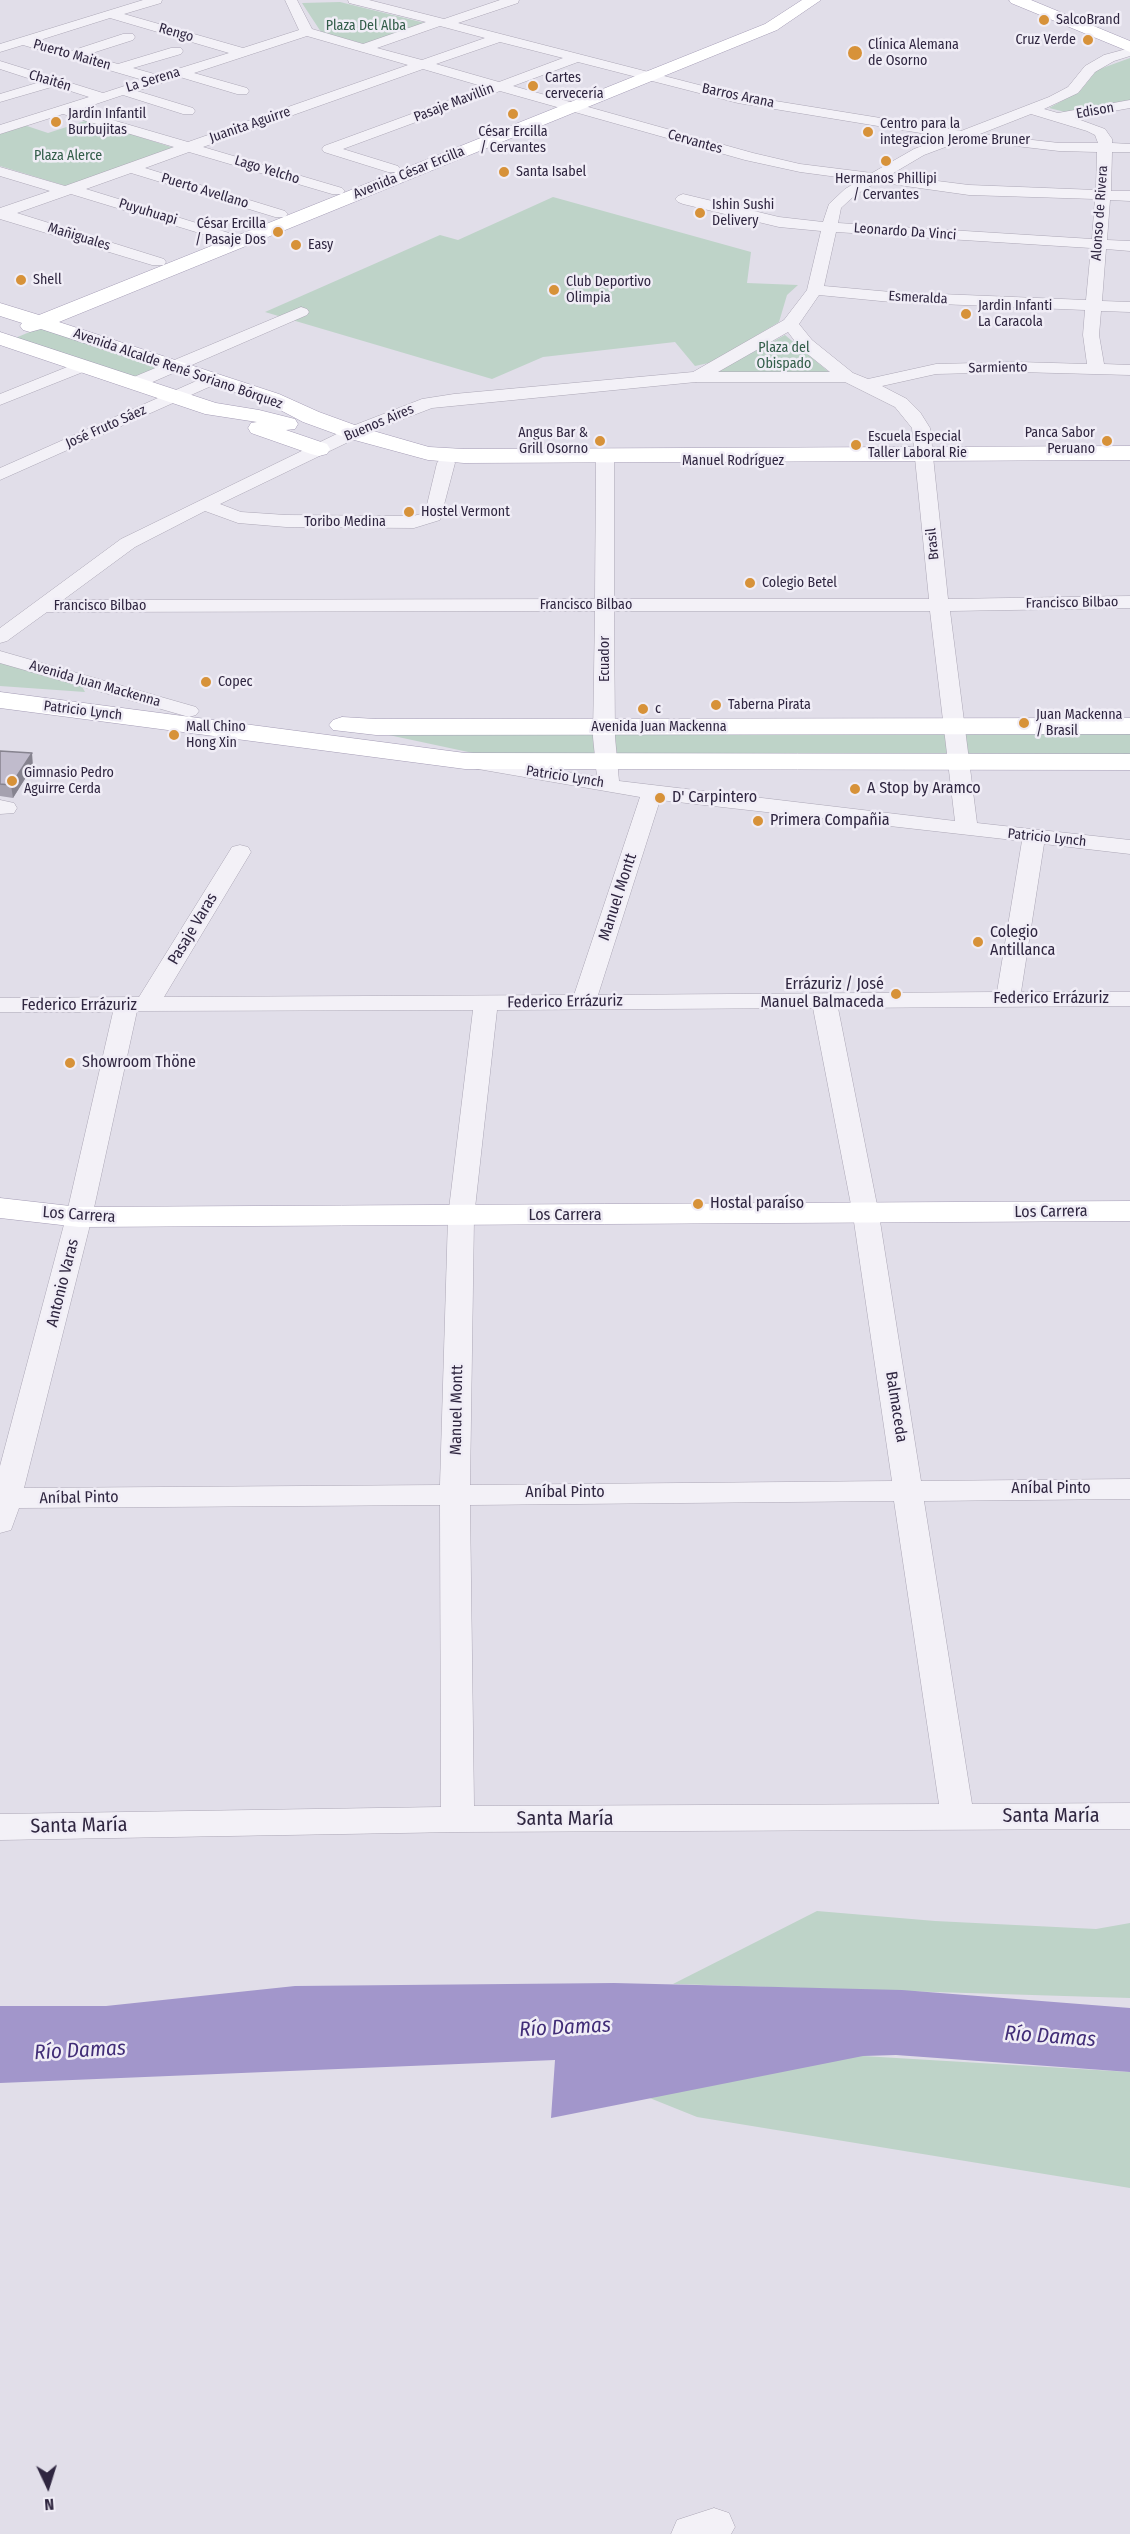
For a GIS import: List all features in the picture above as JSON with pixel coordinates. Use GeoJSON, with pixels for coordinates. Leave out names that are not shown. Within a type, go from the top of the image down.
{"type":"FeatureCollection","features":[{"type":"Feature","properties":{"kind":"main road","name":"Avenida César Ercilla"},"geometry":{"type":"LineString","coordinates":[[644,74],[754,23],[792,0]]}},
{"type":"Feature","properties":{"kind":"main road","name":"Avenida César Ercilla"},"geometry":{"type":"LineString","coordinates":[[0,325],[30,319],[565,105],[771,27],[810,0]]}},
{"type":"Feature","properties":{"kind":"main road"},"geometry":{"type":"LineString","coordinates":[[1017,0],[1130,49]]}},
{"type":"Feature","properties":{"kind":"main road"},"geometry":{"type":"LineString","coordinates":[[1042,0],[1130,37]]}},
{"type":"Feature","properties":{"kind":"main road"},"geometry":{"type":"LineString","coordinates":[[1055,16],[1072,12]]}},
{"type":"Feature","properties":{"kind":"main road","name":"Avenida César Ercilla"},"geometry":{"type":"LineString","coordinates":[[0,338],[30,319],[158,262],[393,169],[565,105]]}},
{"type":"Feature","properties":{"kind":"main road","name":"Avenida Alcalde René Soriano Bórquez"},"geometry":{"type":"LineString","coordinates":[[0,309],[272,398],[345,437]]}},
{"type":"Feature","properties":{"kind":"main road","name":"Avenida Alcalde René Soriano Bórquez"},"geometry":{"type":"LineString","coordinates":[[0,338],[213,409],[228,418],[345,437]]}},
{"type":"Feature","properties":{"kind":"main road","name":"Manuel Rodríguez"},"geometry":{"type":"LineString","coordinates":[[345,437],[415,451],[464,456],[1130,460]]}},
{"type":"Feature","properties":{"kind":"main road","name":"Manuel Rodríguez"},"geometry":{"type":"LineString","coordinates":[[345,437],[410,459],[446,463],[1130,453]]}},
{"type":"Feature","properties":{"kind":"main road","name":"Avenida Juan Mackenna"},"geometry":{"type":"LineString","coordinates":[[0,690],[290,722],[376,727],[1130,726]]}},
{"type":"Feature","properties":{"kind":"main road","name":"Patricio Lynch"},"geometry":{"type":"LineString","coordinates":[[0,700],[465,761],[606,773]]}},
{"type":"Feature","properties":{"kind":"main road"},"geometry":{"type":"LineString","coordinates":[[606,773],[959,761],[1130,762]]}},
{"type":"Feature","properties":{"kind":"main road","name":"Los Carrera"},"geometry":{"type":"LineString","coordinates":[[0,1208],[80,1218],[1130,1212]]}},
{"type":"Feature","properties":{"kind":"street"},"geometry":{"type":"LineString","coordinates":[[0,48],[156,0]]}},
{"type":"Feature","properties":{"kind":"street"},"geometry":{"type":"LineString","coordinates":[[291,0],[307,32]]}},
{"type":"Feature","properties":{"kind":"street","name":"Barros Arana"},"geometry":{"type":"LineString","coordinates":[[354,0],[738,99],[1036,145],[1130,148]]}},
{"type":"Feature","properties":{"kind":"street"},"geometry":{"type":"LineString","coordinates":[[379,6],[399,0]]}},
{"type":"Feature","properties":{"kind":"street"},"geometry":{"type":"LineString","coordinates":[[363,48],[513,0]]}},
{"type":"Feature","properties":{"kind":"street","name":"Rengo"},"geometry":{"type":"LineString","coordinates":[[110,14],[241,52]]}},
{"type":"Feature","properties":{"kind":"street","name":"Cervantes"},"geometry":{"type":"LineString","coordinates":[[307,32],[750,157],[800,168],[969,190],[1130,196]]}},
{"type":"Feature","properties":{"kind":"street","name":"La Serena"},"geometry":{"type":"LineString","coordinates":[[0,130],[100,96],[307,32]]}},
{"type":"Feature","properties":{"kind":"street"},"geometry":{"type":"LineString","coordinates":[[71,55],[128,37]]}},
{"type":"Feature","properties":{"kind":"street","name":"Juanita Aguirre"},"geometry":{"type":"LineString","coordinates":[[1,214],[500,37]]}},
{"type":"Feature","properties":{"kind":"street","name":"Puerto Maiten"},"geometry":{"type":"LineString","coordinates":[[23,41],[156,79]]}},
{"type":"Feature","properties":{"kind":"street"},"geometry":{"type":"LineString","coordinates":[[696,377],[790,324],[815,290],[834,207],[850,192],[919,152],[1030,110],[1073,90],[1090,69],[1130,49]]}},
{"type":"Feature","properties":{"kind":"street"},"geometry":{"type":"LineString","coordinates":[[119,68],[176,51]]}},
{"type":"Feature","properties":{"kind":"street","name":"Pasaje Mavillin"},"geometry":{"type":"LineString","coordinates":[[393,169],[329,149],[579,57]]}},
{"type":"Feature","properties":{"kind":"street","name":"Chaitén"},"geometry":{"type":"LineString","coordinates":[[0,65],[100,96]]}},
{"type":"Feature","properties":{"kind":"street"},"geometry":{"type":"LineString","coordinates":[[177,72],[242,91]]}},
{"type":"Feature","properties":{"kind":"street"},"geometry":{"type":"LineString","coordinates":[[0,98],[55,82]]}},
{"type":"Feature","properties":{"kind":"street"},"geometry":{"type":"LineString","coordinates":[[120,90],[188,111]]}},
{"type":"Feature","properties":{"kind":"street","name":"Edison"},"geometry":{"type":"LineString","coordinates":[[1059,117],[1130,105]]}},
{"type":"Feature","properties":{"kind":"street","name":"Lago Yelcho"},"geometry":{"type":"LineString","coordinates":[[60,109],[337,191]]}},
{"type":"Feature","properties":{"kind":"street","name":"Alonso de Rivera"},"geometry":{"type":"LineString","coordinates":[[1030,110],[1059,117],[1100,132],[1105,139],[1103,196],[1091,335],[1096,370]]}},
{"type":"Feature","properties":{"kind":"street","name":"Puerto Avellano"},"geometry":{"type":"LineString","coordinates":[[130,168],[280,214]]}},
{"type":"Feature","properties":{"kind":"street","name":"Puyuhuapi"},"geometry":{"type":"LineString","coordinates":[[0,171],[224,236]]}},
{"type":"Feature","properties":{"kind":"street","name":"Leonardo Da Vinci"},"geometry":{"type":"LineString","coordinates":[[683,199],[779,222],[1130,246]]}},
{"type":"Feature","properties":{"kind":"street","name":"Mañiguales"},"geometry":{"type":"LineString","coordinates":[[1,214],[158,262]]}},
{"type":"Feature","properties":{"kind":"street","name":"Esmeralda"},"geometry":{"type":"LineString","coordinates":[[815,290],[891,297],[1130,307]]}},
{"type":"Feature","properties":{"kind":"street","name":"José Fruto Sáez"},"geometry":{"type":"LineString","coordinates":[[135,383],[301,312]]}},
{"type":"Feature","properties":{"kind":"street","name":"Brasil"},"geometry":{"type":"LineString","coordinates":[[790,324],[806,344],[847,377],[901,403],[915,416],[921,428],[939,605],[967,829]]}},
{"type":"Feature","properties":{"kind":"street"},"geometry":{"type":"LineString","coordinates":[[0,400],[82,366]]}},
{"type":"Feature","properties":{"kind":"street","name":"Sarmiento"},"geometry":{"type":"LineString","coordinates":[[867,385],[936,369],[1018,367],[1130,370]]}},
{"type":"Feature","properties":{"kind":"street","name":"Buenos Aires"},"geometry":{"type":"LineString","coordinates":[[0,637],[128,543],[204,504],[411,408],[454,399],[696,377],[847,377]]}},
{"type":"Feature","properties":{"kind":"street","name":"José Fruto Sáez"},"geometry":{"type":"LineString","coordinates":[[0,475],[212,379]]}},
{"type":"Feature","properties":{"kind":"street","name":"Ecuador"},"geometry":{"type":"LineString","coordinates":[[605,462],[606,773]]}},
{"type":"Feature","properties":{"kind":"street","name":"Toribo Medina"},"geometry":{"type":"LineString","coordinates":[[204,504],[238,518],[286,521],[414,522],[433,516],[446,463]]}},
{"type":"Feature","properties":{"kind":"street","name":"Francisco Bilbao"},"geometry":{"type":"LineString","coordinates":[[41,606],[939,605],[1130,602]]}},
{"type":"Feature","properties":{"kind":"street","name":"Avenida Juan Mackenna"},"geometry":{"type":"LineString","coordinates":[[0,657],[189,711]]}},
{"type":"Feature","properties":{"kind":"street","name":"Patricio Lynch"},"geometry":{"type":"LineString","coordinates":[[606,773],[652,793],[1130,847]]}},
{"type":"Feature","properties":{"kind":"street","name":"Manuel Montt"},"geometry":{"type":"LineString","coordinates":[[584,1002],[652,793]]}},
{"type":"Feature","properties":{"kind":"street"},"geometry":{"type":"LineString","coordinates":[[1008,999],[1034,837]]}},
{"type":"Feature","properties":{"kind":"street","name":"Pasaje Varas"},"geometry":{"type":"LineString","coordinates":[[136,1006],[240,852]]}},
{"type":"Feature","properties":{"kind":"street","name":"Federico Errázuriz"},"geometry":{"type":"LineString","coordinates":[[0,1005],[1130,999]]}},
{"type":"Feature","properties":{"kind":"street","name":"Balmaceda"},"geometry":{"type":"LineString","coordinates":[[824,1000],[866,1215],[957,1817]]}},
{"type":"Feature","properties":{"kind":"street","name":"Manuel Montt"},"geometry":{"type":"LineString","coordinates":[[458,1819],[455,1494],[461,1217],[486,1003]]}},
{"type":"Feature","properties":{"kind":"street","name":"Antonio Varas"},"geometry":{"type":"LineString","coordinates":[[2,1506],[136,1006]]}},
{"type":"Feature","properties":{"kind":"street","name":"Aníbal Pinto"},"geometry":{"type":"LineString","coordinates":[[2,1506],[455,1494],[1130,1489]]}},
{"type":"Feature","properties":{"kind":"street","name":"Santa María"},"geometry":{"type":"LineString","coordinates":[[0,1827],[458,1819],[1130,1816]]}},
{"type":"Feature","properties":{"kind":"green space","name":"Plaza Del Alba"},"geometry":{"type":"Polygon","coordinates":[[[340,2],[429,24],[367,45],[321,32],[302,3],[340,2]]]}},
{"type":"Feature","properties":{"kind":"green space"},"geometry":{"type":"Polygon","coordinates":[[[1130,58],[1130,100],[1065,112],[1049,108],[1080,91],[1097,70],[1130,58]]]}},
{"type":"Feature","properties":{"kind":"green space","name":"Plaza Alerce"},"geometry":{"type":"Polygon","coordinates":[[[88,120],[174,148],[66,186],[0,166],[0,134],[24,125],[48,133],[88,120]]]}},
{"type":"Feature","properties":{"kind":"green space","name":"Club Deportivo Olimpia"},"geometry":{"type":"Polygon","coordinates":[[[553,197],[751,252],[747,283],[798,285],[787,295],[779,322],[713,362],[695,366],[675,342],[543,357],[492,379],[265,312],[440,235],[458,240],[553,197]]]}},
{"type":"Feature","properties":{"kind":"green space"},"geometry":{"type":"Polygon","coordinates":[[[39,328],[165,368],[139,380],[13,339],[39,328]]]}},
{"type":"Feature","properties":{"kind":"green space","name":"Plaza del Obispado"},"geometry":{"type":"Polygon","coordinates":[[[785,335],[830,373],[712,374],[785,335]]]}},
{"type":"Feature","properties":{"kind":"green space"},"geometry":{"type":"Polygon","coordinates":[[[0,663],[80,683],[85,692],[0,686],[0,663]]]}},
{"type":"Feature","properties":{"kind":"green space"},"geometry":{"type":"Polygon","coordinates":[[[1130,728],[1130,759],[501,759],[370,731],[1130,728]]]}},
{"type":"Feature","properties":{"kind":"green space"},"geometry":{"type":"Polygon","coordinates":[[[817,1911],[935,1921],[1096,1929],[1130,1923],[1130,1998],[673,1984],[817,1911]]]}},
{"type":"Feature","properties":{"kind":"green space"},"geometry":{"type":"Polygon","coordinates":[[[863,2056],[1130,2072],[1130,2188],[697,2117],[555,2060],[863,2056]]]}},
{"type":"Feature","properties":{"kind":"water","name":"Río Damas"},"geometry":{"type":"Polygon","coordinates":[[[614,1983],[902,1990],[1130,2008],[1130,2072],[896,2055],[863,2056],[551,2118],[555,2060],[0,2083],[0,2006],[106,2006],[295,1986],[614,1983]]]}},
{"type":"Feature","properties":{"kind":"building"},"geometry":{"type":"Polygon","coordinates":[[[0,751],[32,753],[11,785],[0,784],[0,751]]]}},
{"type":"Feature","properties":{"kind":"place","name":"SalcoBrand"},"geometry":{"type":"Point","coordinates":[1044,20]}},
{"type":"Feature","properties":{"kind":"place","name":"Cruz Verde"},"geometry":{"type":"Point","coordinates":[1088,40]}},
{"type":"Feature","properties":{"kind":"place","name":"Clínica Alemana de Osorno"},"geometry":{"type":"Point","coordinates":[855,53]}},
{"type":"Feature","properties":{"kind":"place","name":"Cartes cervecería"},"geometry":{"type":"Point","coordinates":[533,86]}},
{"type":"Feature","properties":{"kind":"place","name":"César Ercilla / Cervantes"},"geometry":{"type":"Point","coordinates":[513,114]}},
{"type":"Feature","properties":{"kind":"place","name":"Jardín Infantil Burbujitas"},"geometry":{"type":"Point","coordinates":[56,122]}},
{"type":"Feature","properties":{"kind":"place","name":"Centro para la integracion Jerome Bruner"},"geometry":{"type":"Point","coordinates":[868,132]}},
{"type":"Feature","properties":{"kind":"place","name":"Hermanos Phillipi / Cervantes"},"geometry":{"type":"Point","coordinates":[886,161]}},
{"type":"Feature","properties":{"kind":"place","name":"Santa Isabel"},"geometry":{"type":"Point","coordinates":[504,172]}},
{"type":"Feature","properties":{"kind":"place","name":"Ishin Sushi Delivery"},"geometry":{"type":"Point","coordinates":[700,213]}},
{"type":"Feature","properties":{"kind":"place","name":"César Ercilla / Pasaje Dos"},"geometry":{"type":"Point","coordinates":[278,232]}},
{"type":"Feature","properties":{"kind":"place","name":"Easy"},"geometry":{"type":"Point","coordinates":[296,245]}},
{"type":"Feature","properties":{"kind":"place","name":"Shell"},"geometry":{"type":"Point","coordinates":[21,280]}},
{"type":"Feature","properties":{"kind":"place","name":"Club Deportivo Olimpia"},"geometry":{"type":"Point","coordinates":[554,290]}},
{"type":"Feature","properties":{"kind":"place","name":"Jardin Infanti La Caracola"},"geometry":{"type":"Point","coordinates":[966,314]}},
{"type":"Feature","properties":{"kind":"place","name":"Angus Bar & Grill Osorno"},"geometry":{"type":"Point","coordinates":[600,441]}},
{"type":"Feature","properties":{"kind":"place","name":"Panca Sabor Peruano"},"geometry":{"type":"Point","coordinates":[1107,441]}},
{"type":"Feature","properties":{"kind":"place","name":"Escuela Especial Taller Laboral Rie"},"geometry":{"type":"Point","coordinates":[856,445]}},
{"type":"Feature","properties":{"kind":"place","name":"Hostel Vermont"},"geometry":{"type":"Point","coordinates":[409,512]}},
{"type":"Feature","properties":{"kind":"place","name":"Colegio Betel"},"geometry":{"type":"Point","coordinates":[750,583]}},
{"type":"Feature","properties":{"kind":"place","name":"Copec"},"geometry":{"type":"Point","coordinates":[206,682]}},
{"type":"Feature","properties":{"kind":"place","name":"Taberna Pirata"},"geometry":{"type":"Point","coordinates":[716,705]}},
{"type":"Feature","properties":{"kind":"place","name":"c"},"geometry":{"type":"Point","coordinates":[643,709]}},
{"type":"Feature","properties":{"kind":"place","name":"Juan Mackenna / Brasil"},"geometry":{"type":"Point","coordinates":[1024,723]}},
{"type":"Feature","properties":{"kind":"place","name":"Mall Chino Hong Xin"},"geometry":{"type":"Point","coordinates":[174,735]}},
{"type":"Feature","properties":{"kind":"place","name":"Gimnasio Pedro Aguirre Cerda"},"geometry":{"type":"Point","coordinates":[12,781]}},
{"type":"Feature","properties":{"kind":"place","name":"A Stop by Aramco"},"geometry":{"type":"Point","coordinates":[855,789]}},
{"type":"Feature","properties":{"kind":"place","name":"D' Carpintero"},"geometry":{"type":"Point","coordinates":[660,798]}},
{"type":"Feature","properties":{"kind":"place","name":"Primera Compañia"},"geometry":{"type":"Point","coordinates":[758,821]}},
{"type":"Feature","properties":{"kind":"place","name":"Colegio Antillanca"},"geometry":{"type":"Point","coordinates":[978,942]}},
{"type":"Feature","properties":{"kind":"place","name":"Errázuriz / José Manuel Balmaceda"},"geometry":{"type":"Point","coordinates":[896,994]}},
{"type":"Feature","properties":{"kind":"place","name":"Showroom Thöne"},"geometry":{"type":"Point","coordinates":[70,1063]}},
{"type":"Feature","properties":{"kind":"place","name":"Hostal paraíso"},"geometry":{"type":"Point","coordinates":[698,1204]}}]}
